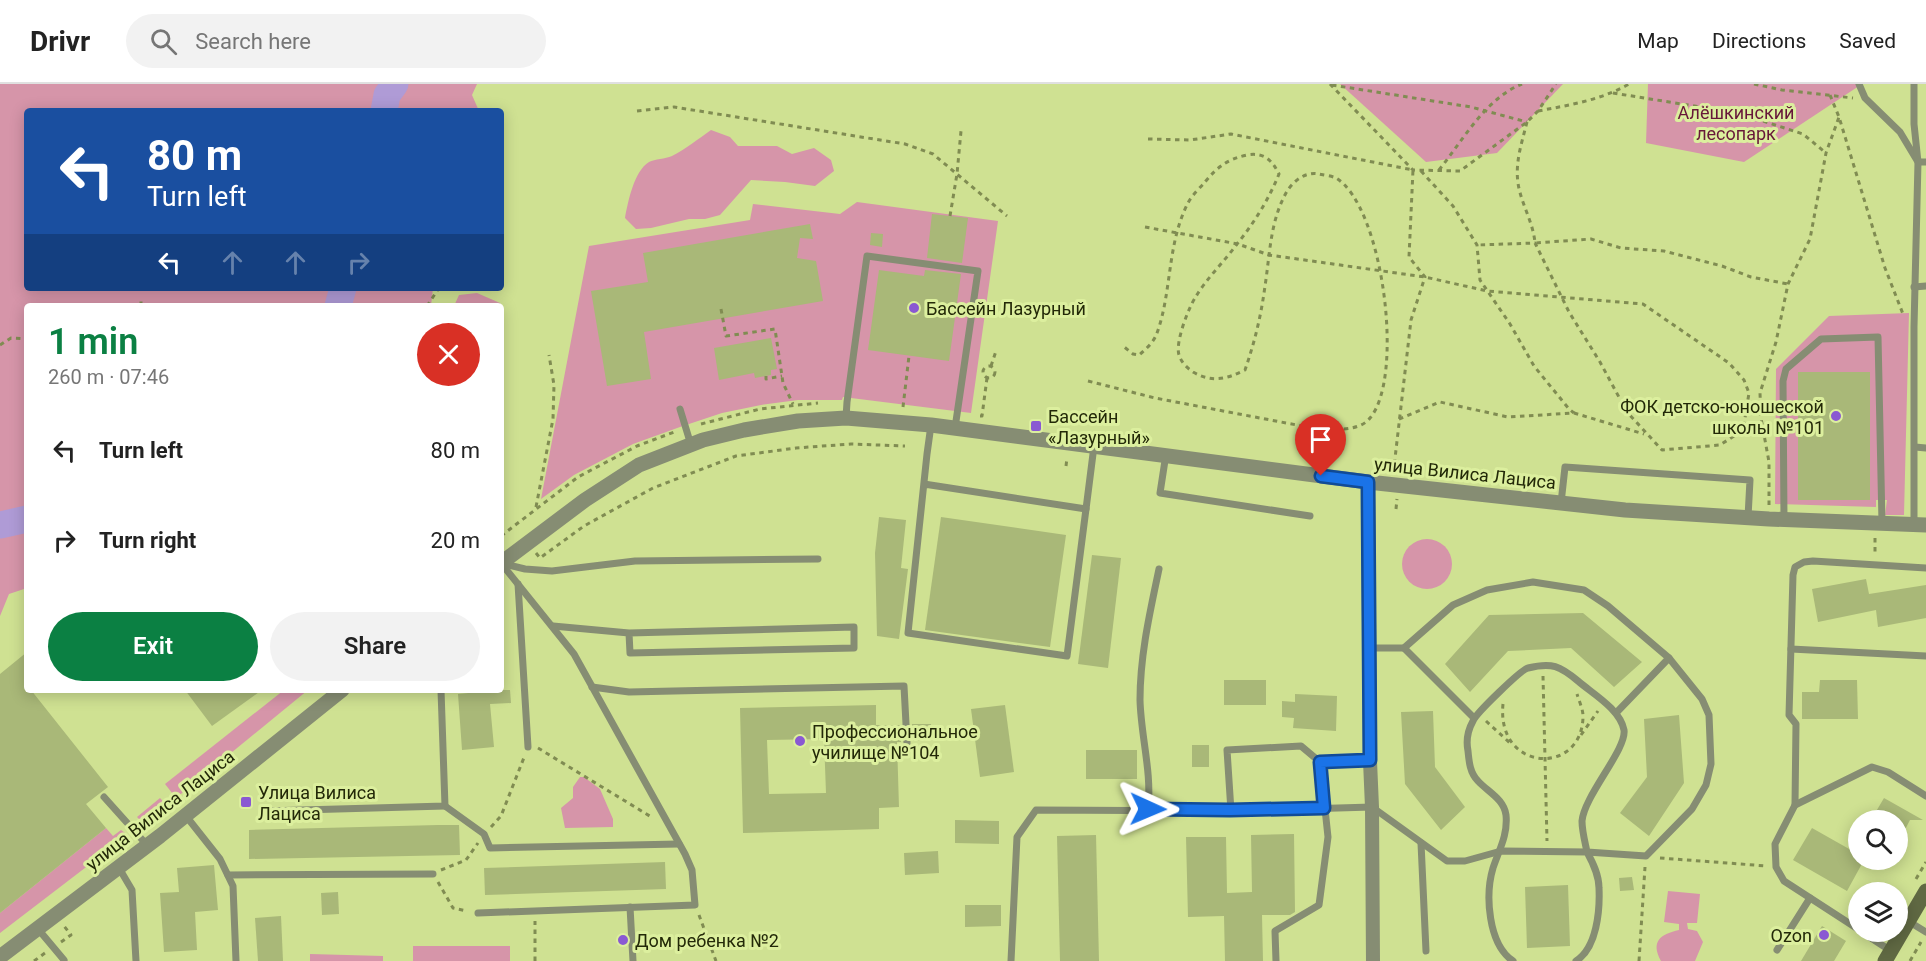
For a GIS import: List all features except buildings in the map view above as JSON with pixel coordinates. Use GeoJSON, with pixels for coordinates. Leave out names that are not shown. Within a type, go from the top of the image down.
{"type":"FeatureCollection","features":[{"type":"Feature","properties":{"kind":"main road"},"geometry":{"type":"LineString","coordinates":[[1908,921],[1926,891]]}},
{"type":"Feature","properties":{"kind":"main road"},"geometry":{"type":"LineString","coordinates":[[1888,956],[1896,942]]}},
{"type":"Feature","properties":{"kind":"street","name":"улица Вилиса Лациса"},"geometry":{"type":"LineString","coordinates":[[504,561],[585,500],[639,465],[690,445],[744,430],[798,421],[846,418],[931,425],[1368,482],[1625,510],[1920,525]]}},
{"type":"Feature","properties":{"kind":"street"},"geometry":{"type":"LineString","coordinates":[[1368,482],[1373,961]]}},
{"type":"Feature","properties":{"kind":"street","name":"улица Вилиса Лациса"},"geometry":{"type":"LineString","coordinates":[[0,957],[186,816],[338,693]]}},
{"type":"Feature","properties":{"kind":"lane"},"geometry":{"type":"LineString","coordinates":[[1859,84],[1865,98],[1900,132],[1918,162]]}},
{"type":"Feature","properties":{"kind":"lane"},"geometry":{"type":"LineString","coordinates":[[1914,84],[1914,124],[1918,162],[1914,287],[1915,447],[1920,525]]}},
{"type":"Feature","properties":{"kind":"lane"},"geometry":{"type":"LineString","coordinates":[[1918,162],[1926,162]]}},
{"type":"Feature","properties":{"kind":"lane"},"geometry":{"type":"LineString","coordinates":[[846,418],[867,256],[978,271],[955,428]]}},
{"type":"Feature","properties":{"kind":"lane"},"geometry":{"type":"LineString","coordinates":[[1914,287],[1926,286]]}},
{"type":"Feature","properties":{"kind":"lane"},"geometry":{"type":"LineString","coordinates":[[1776,519],[1783,381],[1786,369],[1821,339],[1878,337],[1882,523]]}},
{"type":"Feature","properties":{"kind":"lane"},"geometry":{"type":"LineString","coordinates":[[680,409],[690,445]]}},
{"type":"Feature","properties":{"kind":"lane"},"geometry":{"type":"LineString","coordinates":[[931,425],[908,633],[1067,656],[1094,446]]}},
{"type":"Feature","properties":{"kind":"lane"},"geometry":{"type":"LineString","coordinates":[[1915,447],[1926,448]]}},
{"type":"Feature","properties":{"kind":"lane"},"geometry":{"type":"LineString","coordinates":[[1166,454],[1160,493],[1310,516]]}},
{"type":"Feature","properties":{"kind":"lane"},"geometry":{"type":"LineString","coordinates":[[1561,503],[1565,467],[1738,479],[1750,480],[1748,517]]}},
{"type":"Feature","properties":{"kind":"lane"},"geometry":{"type":"LineString","coordinates":[[924,484],[1086,509]]}},
{"type":"Feature","properties":{"kind":"lane"},"geometry":{"type":"LineString","coordinates":[[504,564],[552,572],[635,561],[818,559]]}},
{"type":"Feature","properties":{"kind":"lane"},"geometry":{"type":"LineString","coordinates":[[1848,922],[1784,881],[1776,867],[1775,844],[1795,805],[1796,724],[1789,715],[1795,567],[1804,562],[1813,561],[1926,568]]}},
{"type":"Feature","properties":{"kind":"lane"},"geometry":{"type":"LineString","coordinates":[[478,913],[695,905],[692,870],[574,654],[504,567]]}},
{"type":"Feature","properties":{"kind":"lane"},"geometry":{"type":"LineString","coordinates":[[1148,809],[1151,788],[1140,702],[1142,656],[1159,569]]}},
{"type":"Feature","properties":{"kind":"lane"},"geometry":{"type":"LineString","coordinates":[[1011,961],[1017,837],[1036,810],[1372,807],[1447,861],[1465,861],[1501,851],[1587,852],[1646,856],[1692,809],[1706,785],[1711,764],[1709,715],[1702,699],[1669,658],[1608,606],[1584,590],[1533,582],[1487,590],[1453,606],[1404,648],[1370,648]]}},
{"type":"Feature","properties":{"kind":"lane"},"geometry":{"type":"LineString","coordinates":[[518,584],[528,747]]}},
{"type":"Feature","properties":{"kind":"lane"},"geometry":{"type":"LineString","coordinates":[[554,627],[629,633],[854,627],[854,648],[630,653],[629,633]]}},
{"type":"Feature","properties":{"kind":"lane"},"geometry":{"type":"LineString","coordinates":[[1404,648],[1476,716]]}},
{"type":"Feature","properties":{"kind":"lane"},"geometry":{"type":"LineString","coordinates":[[1791,649],[1926,656]]}},
{"type":"Feature","properties":{"kind":"lane"},"geometry":{"type":"LineString","coordinates":[[1616,713],[1669,658]]}},
{"type":"Feature","properties":{"kind":"lane"},"geometry":{"type":"LineString","coordinates":[[1513,961],[1498,945],[1491,923],[1490,899],[1493,869],[1501,851],[1506,828],[1506,813],[1497,796],[1477,781],[1471,771],[1467,749],[1468,732],[1476,716],[1525,668],[1543,666],[1561,667],[1616,713],[1624,731],[1622,743],[1586,807],[1582,820],[1587,852],[1594,866],[1599,886],[1597,920],[1590,944],[1576,961]]}},
{"type":"Feature","properties":{"kind":"lane"},"geometry":{"type":"LineString","coordinates":[[592,687],[628,692],[904,686],[907,743]]}},
{"type":"Feature","properties":{"kind":"lane"},"geometry":{"type":"LineString","coordinates":[[441,693],[444,806]]}},
{"type":"Feature","properties":{"kind":"lane"},"geometry":{"type":"LineString","coordinates":[[1230,810],[1227,750],[1301,746],[1320,762],[1370,760]]}},
{"type":"Feature","properties":{"kind":"lane"},"geometry":{"type":"LineString","coordinates":[[1276,961],[1275,931],[1319,905],[1328,837],[1320,762]]}},
{"type":"Feature","properties":{"kind":"lane"},"geometry":{"type":"LineString","coordinates":[[1795,805],[1872,766],[1888,772],[1926,796]]}},
{"type":"Feature","properties":{"kind":"lane"},"geometry":{"type":"LineString","coordinates":[[104,797],[147,845]]}},
{"type":"Feature","properties":{"kind":"lane"},"geometry":{"type":"LineString","coordinates":[[266,812],[444,806],[484,834],[490,848],[679,844]]}},
{"type":"Feature","properties":{"kind":"lane"},"geometry":{"type":"LineString","coordinates":[[186,816],[220,859],[233,886],[236,961]]}},
{"type":"Feature","properties":{"kind":"lane"},"geometry":{"type":"LineString","coordinates":[[1421,843],[1426,951]]}},
{"type":"Feature","properties":{"kind":"lane"},"geometry":{"type":"LineString","coordinates":[[119,868],[132,890],[136,961]]}},
{"type":"Feature","properties":{"kind":"lane"},"geometry":{"type":"LineString","coordinates":[[228,875],[433,874]]}},
{"type":"Feature","properties":{"kind":"lane"},"geometry":{"type":"LineString","coordinates":[[1777,950],[1810,898]]}},
{"type":"Feature","properties":{"kind":"lane"},"geometry":{"type":"LineString","coordinates":[[630,908],[633,961]]}},
{"type":"Feature","properties":{"kind":"lane"},"geometry":{"type":"LineString","coordinates":[[1908,921],[1926,932]]}},
{"type":"Feature","properties":{"kind":"lane"},"geometry":{"type":"LineString","coordinates":[[38,929],[64,960]]}},
{"type":"Feature","properties":{"kind":"lane"},"geometry":{"type":"LineString","coordinates":[[1873,942],[1888,956]]}},
{"type":"Feature","properties":{"kind":"path"},"geometry":{"type":"LineString","coordinates":[[1331,84],[1415,97],[1486,111],[1527,122]]}},
{"type":"Feature","properties":{"kind":"path"},"geometry":{"type":"LineString","coordinates":[[1331,84],[1413,170],[1409,257],[1425,277]]}},
{"type":"Feature","properties":{"kind":"path"},"geometry":{"type":"LineString","coordinates":[[1439,171],[1486,111],[1506,90],[1522,84]]}},
{"type":"Feature","properties":{"kind":"path"},"geometry":{"type":"LineString","coordinates":[[1148,139],[1190,140],[1231,134],[1413,170],[1460,171],[1527,122],[1538,111],[1556,84]]}},
{"type":"Feature","properties":{"kind":"path"},"geometry":{"type":"LineString","coordinates":[[1538,111],[1585,102],[1613,93],[1629,84]]}},
{"type":"Feature","properties":{"kind":"path"},"geometry":{"type":"LineString","coordinates":[[1754,84],[1782,90],[1865,98]]}},
{"type":"Feature","properties":{"kind":"path"},"geometry":{"type":"LineString","coordinates":[[1613,93],[1738,113],[1803,134],[1826,153]]}},
{"type":"Feature","properties":{"kind":"path"},"geometry":{"type":"LineString","coordinates":[[1830,96],[1839,117],[1885,268],[1904,316],[1914,327]]}},
{"type":"Feature","properties":{"kind":"path"},"geometry":{"type":"LineString","coordinates":[[637,111],[674,107],[905,144],[933,154],[1007,216]]}},
{"type":"Feature","properties":{"kind":"path"},"geometry":{"type":"LineString","coordinates":[[1776,519],[1761,418],[1760,393],[1776,342],[1788,284],[1810,239],[1826,153],[1839,117]]}},
{"type":"Feature","properties":{"kind":"path"},"geometry":{"type":"LineString","coordinates":[[1145,227],[1238,244],[1269,255],[1425,277],[1487,291],[1561,296],[1643,304],[1729,363],[1744,380],[1749,393],[1744,424],[1734,436],[1720,445],[1662,450],[1627,412],[1561,296],[1535,243],[1534,231],[1518,183],[1518,154],[1527,122]]}},
{"type":"Feature","properties":{"kind":"path"},"geometry":{"type":"LineString","coordinates":[[950,216],[961,132]]}},
{"type":"Feature","properties":{"kind":"path"},"geometry":{"type":"LineString","coordinates":[[1088,381],[1155,398],[1323,430],[1352,428],[1370,419],[1381,397],[1388,364],[1382,272],[1377,252],[1354,196],[1336,178],[1315,173],[1298,178],[1287,192],[1275,218],[1257,338],[1245,370],[1226,379],[1202,377],[1187,368],[1178,354],[1180,336],[1194,299],[1238,244],[1271,193],[1279,174],[1272,160],[1255,154],[1231,158],[1215,170],[1188,202],[1177,234],[1156,335],[1139,355],[1133,354],[1124,346]]}},
{"type":"Feature","properties":{"kind":"path"},"geometry":{"type":"LineString","coordinates":[[1421,171],[1453,206],[1477,245],[1480,280],[1510,324],[1534,366],[1574,413]]}},
{"type":"Feature","properties":{"kind":"path"},"geometry":{"type":"LineString","coordinates":[[1477,245],[1591,239],[1621,248],[1664,251],[1788,284]]}},
{"type":"Feature","properties":{"kind":"path"},"geometry":{"type":"LineString","coordinates":[[1394,466],[1411,320],[1425,277]]}},
{"type":"Feature","properties":{"kind":"path"},"geometry":{"type":"LineString","coordinates":[[721,309],[726,336],[775,329],[782,376],[793,404]]}},
{"type":"Feature","properties":{"kind":"path"},"geometry":{"type":"LineString","coordinates":[[0,345],[11,338],[24,339]]}},
{"type":"Feature","properties":{"kind":"path"},"geometry":{"type":"LineString","coordinates":[[991,366],[996,351]]}},
{"type":"Feature","properties":{"kind":"path"},"geometry":{"type":"LineString","coordinates":[[536,509],[553,419],[554,386],[549,355]]}},
{"type":"Feature","properties":{"kind":"path"},"geometry":{"type":"LineString","coordinates":[[903,408],[909,356]]}},
{"type":"Feature","properties":{"kind":"path"},"geometry":{"type":"LineString","coordinates":[[987,378],[983,370],[986,366],[991,366]]}},
{"type":"Feature","properties":{"kind":"path"},"geometry":{"type":"LineString","coordinates":[[987,378],[995,374],[995,369],[991,366]]}},
{"type":"Feature","properties":{"kind":"path"},"geometry":{"type":"LineString","coordinates":[[766,376],[766,379],[782,376]]}},
{"type":"Feature","properties":{"kind":"path"},"geometry":{"type":"LineString","coordinates":[[982,416],[987,378]]}},
{"type":"Feature","properties":{"kind":"path"},"geometry":{"type":"LineString","coordinates":[[1749,393],[1760,393]]}},
{"type":"Feature","properties":{"kind":"path"},"geometry":{"type":"LineString","coordinates":[[1399,419],[1440,402],[1508,417],[1574,413],[1645,434]]}},
{"type":"Feature","properties":{"kind":"path"},"geometry":{"type":"LineString","coordinates":[[514,526],[540,558],[584,526],[652,488],[736,456],[796,447],[851,444],[904,446]]}},
{"type":"Feature","properties":{"kind":"path"},"geometry":{"type":"LineString","coordinates":[[1543,666],[1547,852]]}},
{"type":"Feature","properties":{"kind":"path"},"geometry":{"type":"LineString","coordinates":[[1572,676],[1584,714],[1580,736]]}},
{"type":"Feature","properties":{"kind":"path"},"geometry":{"type":"LineString","coordinates":[[1508,685],[1502,724],[1514,746]]}},
{"type":"Feature","properties":{"kind":"path"},"geometry":{"type":"LineString","coordinates":[[1476,716],[1523,754],[1545,758],[1565,754],[1604,703]]}},
{"type":"Feature","properties":{"kind":"path"},"geometry":{"type":"LineString","coordinates":[[478,913],[453,908],[433,874],[466,860],[484,834],[501,816],[528,747],[541,749],[671,829]]}},
{"type":"Feature","properties":{"kind":"path"},"geometry":{"type":"LineString","coordinates":[[1639,961],[1646,856],[1776,867]]}},
{"type":"Feature","properties":{"kind":"path"},"geometry":{"type":"LineString","coordinates":[[695,905],[716,961]]}},
{"type":"Feature","properties":{"kind":"path"},"geometry":{"type":"LineString","coordinates":[[534,912],[535,961]]}},
{"type":"Feature","properties":{"kind":"path"},"geometry":{"type":"LineString","coordinates":[[1910,961],[1926,932]]}},
{"type":"Feature","properties":{"kind":"green space"},"geometry":{"type":"Polygon","coordinates":[[[0,84],[477,84],[472,95],[478,108],[24,108],[24,291],[433,291],[431,303],[24,303],[24,589],[9,594],[0,616],[0,84]]]}},
{"type":"Feature","properties":{"kind":"green space"},"geometry":{"type":"Polygon","coordinates":[[[1340,84],[1563,84],[1497,153],[1426,162],[1340,84]]]}},
{"type":"Feature","properties":{"kind":"green space","name":"Алёшкинский лесопарк"},"geometry":{"type":"Polygon","coordinates":[[[1648,84],[1862,84],[1744,162],[1646,143],[1648,84]]]}},
{"type":"Feature","properties":{"kind":"green space"},"geometry":{"type":"Polygon","coordinates":[[[711,130],[730,137],[738,146],[777,146],[792,154],[814,148],[831,160],[834,171],[815,186],[751,180],[720,215],[636,229],[625,218],[632,187],[639,172],[649,162],[677,153],[711,130]]]}},
{"type":"Feature","properties":{"kind":"green space"},"geometry":{"type":"Polygon","coordinates":[[[857,202],[998,221],[971,413],[843,397],[842,400],[798,400],[761,405],[722,413],[633,444],[574,475],[541,499],[589,246],[750,220],[753,204],[840,214],[857,202]]]}},
{"type":"Feature","properties":{"kind":"green space"},"geometry":{"type":"Polygon","coordinates":[[[477,293],[500,303],[455,303],[459,295],[477,293]]]}},
{"type":"Feature","properties":{"kind":"green space","name":"ФОК детско-юношеской школы №101"},"geometry":{"type":"Polygon","coordinates":[[[1909,313],[1904,515],[1885,515],[1887,500],[1876,500],[1876,507],[1775,504],[1776,369],[1829,316],[1909,313]]]}},
{"type":"Feature","properties":{"kind":"green space"},"geometry":{"type":"Polygon","coordinates":[[[1427,539],[1445,546],[1452,564],[1445,582],[1427,589],[1409,582],[1402,564],[1409,546],[1427,539]]]}},
{"type":"Feature","properties":{"kind":"green space"},"geometry":{"type":"Polygon","coordinates":[[[280,693],[304,693],[176,798],[165,784],[280,693]]]}},
{"type":"Feature","properties":{"kind":"green space"},"geometry":{"type":"Polygon","coordinates":[[[580,777],[584,777],[600,789],[613,819],[613,827],[565,828],[561,808],[573,798],[573,787],[580,777]]]}},
{"type":"Feature","properties":{"kind":"green space"},"geometry":{"type":"Polygon","coordinates":[[[160,798],[167,806],[144,824],[137,817],[160,798]]]}},
{"type":"Feature","properties":{"kind":"green space"},"geometry":{"type":"Polygon","coordinates":[[[106,828],[113,836],[121,830],[128,835],[0,933],[0,913],[106,828]]]}},
{"type":"Feature","properties":{"kind":"green space"},"geometry":{"type":"Polygon","coordinates":[[[1668,891],[1700,894],[1697,923],[1687,923],[1688,929],[1697,931],[1703,942],[1695,961],[1661,961],[1658,954],[1659,939],[1679,930],[1679,924],[1664,922],[1668,891]]]}},
{"type":"Feature","properties":{"kind":"green space"},"geometry":{"type":"Polygon","coordinates":[[[413,946],[510,946],[510,961],[413,961],[413,946]]]}},
{"type":"Feature","properties":{"kind":"green space"},"geometry":{"type":"Polygon","coordinates":[[[310,954],[383,956],[383,961],[310,961],[310,954]]]}},
{"type":"Feature","properties":{"kind":"waterway"},"geometry":{"type":"LineString","coordinates":[[385,108],[387,95],[395,84]]}},
{"type":"Feature","properties":{"kind":"waterway"},"geometry":{"type":"LineString","coordinates":[[339,303],[342,291]]}},
{"type":"Feature","properties":{"kind":"waterway"},"geometry":{"type":"LineString","coordinates":[[0,525],[24,520]]}},
{"type":"Feature","properties":{"kind":"place","name":"Бассейн Лазурный"},"geometry":{"type":"Point","coordinates":[914,308]}},
{"type":"Feature","properties":{"kind":"place","name":"ФОК детско-юношеской школы №101"},"geometry":{"type":"Point","coordinates":[1836,416]}},
{"type":"Feature","properties":{"kind":"place","name":"Бассейн «Лазурный»"},"geometry":{"type":"Point","coordinates":[1036,426]}},
{"type":"Feature","properties":{"kind":"place","name":"Профессиональное училище №104"},"geometry":{"type":"Point","coordinates":[800,741]}},
{"type":"Feature","properties":{"kind":"place","name":"Улица Вилиса Лациса"},"geometry":{"type":"Point","coordinates":[246,802]}},
{"type":"Feature","properties":{"kind":"place","name":"Ozon"},"geometry":{"type":"Point","coordinates":[1824,935]}},
{"type":"Feature","properties":{"kind":"place","name":"Дом ребенка №2"},"geometry":{"type":"Point","coordinates":[623,940]}},
{"type":"Feature","properties":{"kind":"route"},"geometry":{"type":"LineString","coordinates":[[1148,809],[1324,808],[1320,762],[1370,760],[1368,482],[1321,476]]}}]}
